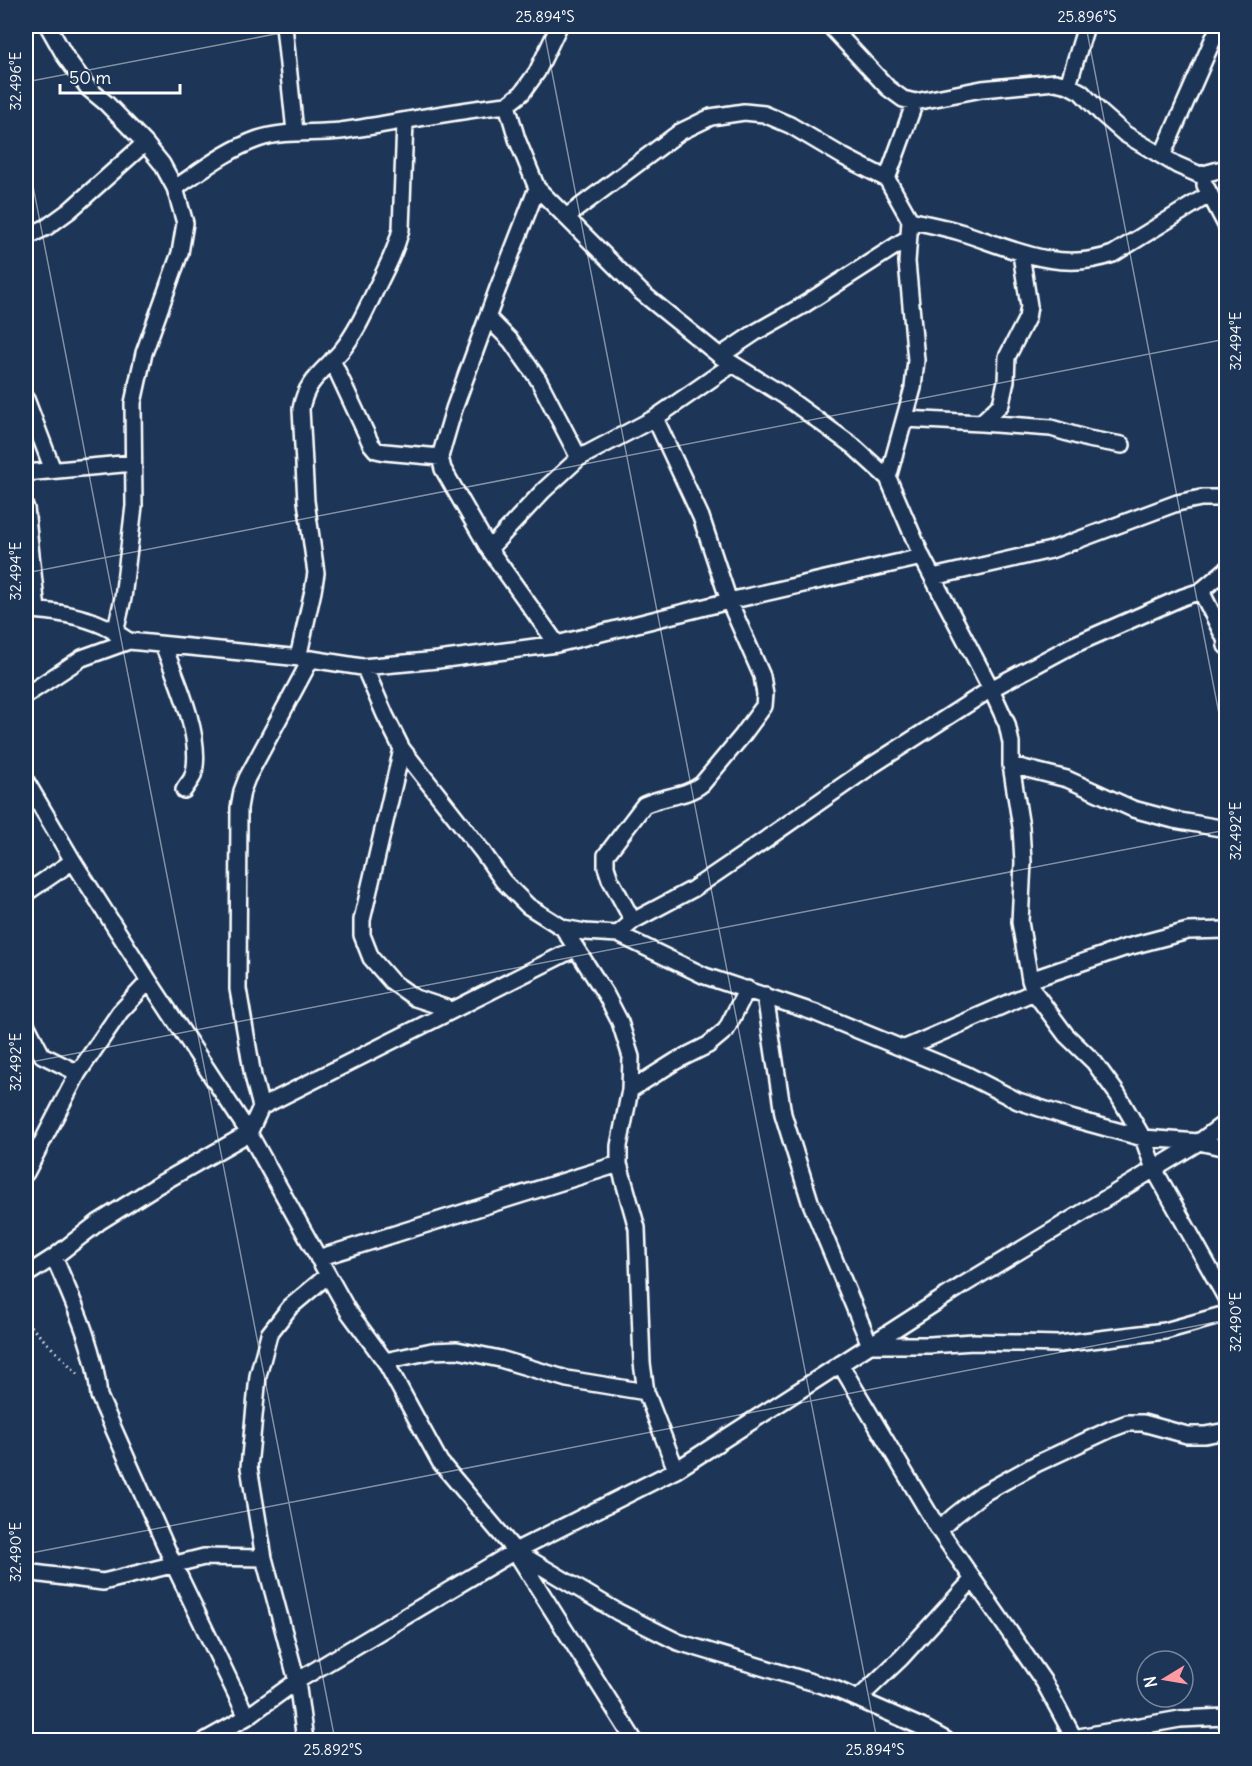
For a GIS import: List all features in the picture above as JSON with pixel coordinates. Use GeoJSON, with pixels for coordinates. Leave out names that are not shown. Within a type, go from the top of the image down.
{"type":"FeatureCollection","features":[{"type":"Feature","properties":{"kind":"street"},"geometry":{"type":"LineString","coordinates":[[48,26],[65,56],[89,89],[145,143],[162,164],[175,188],[185,223],[180,253],[144,353],[133,403],[134,506],[123,598],[122,637]]}},
{"type":"Feature","properties":{"kind":"street"},"geometry":{"type":"LineString","coordinates":[[284,26],[295,132]]}},
{"type":"Feature","properties":{"kind":"street"},"geometry":{"type":"LineString","coordinates":[[175,188],[228,152],[260,139],[295,132],[334,131],[405,122],[507,105],[522,93],[537,72],[559,26]]}},
{"type":"Feature","properties":{"kind":"street"},"geometry":{"type":"LineString","coordinates":[[830,26],[888,88],[903,99],[915,102],[955,93],[1027,83],[1055,82],[1068,85],[1081,92],[1125,134],[1200,175],[1227,225]]}},
{"type":"Feature","properties":{"kind":"street"},"geometry":{"type":"LineString","coordinates":[[1068,85],[1086,26]]}},
{"type":"Feature","properties":{"kind":"street"},"geometry":{"type":"LineString","coordinates":[[1162,156],[1219,26]]}},
{"type":"Feature","properties":{"kind":"street"},"geometry":{"type":"LineString","coordinates":[[887,179],[915,102]]}},
{"type":"Feature","properties":{"kind":"street"},"geometry":{"type":"LineString","coordinates":[[507,105],[517,139],[537,188],[641,292],[726,360],[783,395],[853,446],[888,478],[922,557],[991,688],[1007,724],[1021,827],[1023,862],[1020,922],[1032,986],[1066,1035],[1094,1062],[1118,1095],[1143,1138],[1154,1169],[1227,1298]]}},
{"type":"Feature","properties":{"kind":"street"},"geometry":{"type":"LineString","coordinates":[[566,217],[680,132],[711,117],[744,112],[764,114],[790,125],[887,179],[910,220],[908,262],[916,360],[913,388],[888,478]]}},
{"type":"Feature","properties":{"kind":"street"},"geometry":{"type":"LineString","coordinates":[[261,1107],[253,1076],[238,989],[239,808],[247,778],[304,658],[316,573],[306,501],[301,409],[303,397],[308,386],[354,332],[397,246],[401,229],[405,122]]}},
{"type":"Feature","properties":{"kind":"street"},"geometry":{"type":"LineString","coordinates":[[26,237],[47,227],[69,211],[145,143]]}},
{"type":"Feature","properties":{"kind":"street"},"geometry":{"type":"LineString","coordinates":[[1200,175],[1227,168]]}},
{"type":"Feature","properties":{"kind":"street"},"geometry":{"type":"LineString","coordinates":[[537,188],[487,317],[440,457],[443,470],[489,549],[557,644]]}},
{"type":"Feature","properties":{"kind":"street"},"geometry":{"type":"LineString","coordinates":[[910,220],[958,232],[1021,254],[1043,259],[1096,260],[1113,254],[1210,194]]}},
{"type":"Feature","properties":{"kind":"street"},"geometry":{"type":"LineString","coordinates":[[489,549],[543,491],[579,458],[656,418],[756,332],[802,306],[908,237]]}},
{"type":"Feature","properties":{"kind":"street"},"geometry":{"type":"LineString","coordinates":[[981,423],[1001,404],[1006,381],[1007,357],[1027,318],[1029,306],[1021,254]]}},
{"type":"Feature","properties":{"kind":"street"},"geometry":{"type":"LineString","coordinates":[[487,317],[511,341],[538,379],[579,458]]}},
{"type":"Feature","properties":{"kind":"street"},"geometry":{"type":"LineString","coordinates":[[332,360],[371,444],[376,450],[440,457]]}},
{"type":"Feature","properties":{"kind":"street"},"geometry":{"type":"LineString","coordinates":[[26,399],[53,470]]}},
{"type":"Feature","properties":{"kind":"street"},"geometry":{"type":"LineString","coordinates":[[633,921],[610,879],[606,867],[606,855],[644,805],[651,801],[694,790],[702,784],[764,706],[765,694],[762,676],[729,601],[701,517],[656,418]]}},
{"type":"Feature","properties":{"kind":"street"},"geometry":{"type":"LineString","coordinates":[[905,419],[1051,428],[1088,439],[1122,445]]}},
{"type":"Feature","properties":{"kind":"street"},"geometry":{"type":"LineString","coordinates":[[26,473],[133,463]]}},
{"type":"Feature","properties":{"kind":"street"},"geometry":{"type":"LineString","coordinates":[[933,577],[1051,550],[1177,503],[1201,498],[1227,498]]}},
{"type":"Feature","properties":{"kind":"street"},"geometry":{"type":"LineString","coordinates":[[26,508],[31,610],[52,611],[86,619],[105,626],[122,637],[163,645],[304,658],[362,667],[438,660],[557,644],[729,601],[922,557]]}},
{"type":"Feature","properties":{"kind":"street"},"geometry":{"type":"LineString","coordinates":[[618,934],[633,921],[693,889],[871,766],[991,688],[1071,646],[1201,591],[1227,570]]}},
{"type":"Feature","properties":{"kind":"street"},"geometry":{"type":"LineString","coordinates":[[1201,591],[1227,646]]}},
{"type":"Feature","properties":{"kind":"street"},"geometry":{"type":"LineString","coordinates":[[26,695],[82,658],[122,637]]}},
{"type":"Feature","properties":{"kind":"street"},"geometry":{"type":"LineString","coordinates":[[163,645],[185,700],[194,743],[195,759],[192,777],[184,790]]}},
{"type":"Feature","properties":{"kind":"street"},"geometry":{"type":"LineString","coordinates":[[362,667],[366,671],[402,749],[503,881],[528,906],[563,928],[618,934],[705,976],[816,1013],[965,1074],[1018,1101],[1143,1138],[1199,1142],[1227,1148]]}},
{"type":"Feature","properties":{"kind":"street"},"geometry":{"type":"LineString","coordinates":[[402,749],[362,921],[362,935],[371,958],[391,981],[415,998],[452,1010]]}},
{"type":"Feature","properties":{"kind":"street"},"geometry":{"type":"LineString","coordinates":[[1011,765],[1067,779],[1133,809],[1173,820],[1227,829]]}},
{"type":"Feature","properties":{"kind":"street"},"geometry":{"type":"LineString","coordinates":[[26,781],[73,861],[149,981],[249,1133],[348,1311],[385,1361],[440,1462],[515,1551],[634,1740]]}},
{"type":"Feature","properties":{"kind":"street"},"geometry":{"type":"LineString","coordinates":[[26,892],[73,861]]}},
{"type":"Feature","properties":{"kind":"street"},"geometry":{"type":"LineString","coordinates":[[563,928],[606,995],[620,1023],[631,1057],[630,1090],[619,1146],[619,1164],[637,1227],[642,1363],[646,1392],[676,1470]]}},
{"type":"Feature","properties":{"kind":"street"},"geometry":{"type":"LineString","coordinates":[[903,1049],[1032,986],[1124,948],[1188,931],[1227,930]]}},
{"type":"Feature","properties":{"kind":"street"},"geometry":{"type":"LineString","coordinates":[[26,1275],[109,1216],[249,1133],[261,1107],[576,948]]}},
{"type":"Feature","properties":{"kind":"street"},"geometry":{"type":"LineString","coordinates":[[26,1173],[78,1072],[120,1012],[149,981]]}},
{"type":"Feature","properties":{"kind":"street"},"geometry":{"type":"LineString","coordinates":[[630,1090],[676,1061],[708,1045],[726,1030],[747,989]]}},
{"type":"Feature","properties":{"kind":"street"},"geometry":{"type":"LineString","coordinates":[[765,995],[783,1114],[810,1201],[870,1345]]}},
{"type":"Feature","properties":{"kind":"street"},"geometry":{"type":"LineString","coordinates":[[26,1024],[42,1054],[78,1072]]}},
{"type":"Feature","properties":{"kind":"street"},"geometry":{"type":"LineString","coordinates":[[206,1740],[246,1717],[297,1681],[515,1551],[676,1470],[963,1285],[1199,1142],[1227,1122]]}},
{"type":"Feature","properties":{"kind":"street"},"geometry":{"type":"LineString","coordinates":[[318,1258],[619,1164]]}},
{"type":"Feature","properties":{"kind":"street"},"geometry":{"type":"LineString","coordinates":[[54,1257],[93,1359],[99,1396],[174,1565],[246,1717]]}},
{"type":"Feature","properties":{"kind":"street"},"geometry":{"type":"LineString","coordinates":[[305,1740],[297,1681],[264,1558],[249,1467],[258,1376],[269,1334],[290,1307],[328,1275]]}},
{"type":"Feature","properties":{"kind":"street"},"geometry":{"type":"LineString","coordinates":[[870,1345],[973,1342],[1059,1344],[1165,1331],[1227,1314]]}},
{"type":"Feature","properties":{"kind":"street"},"geometry":{"type":"LineString","coordinates":[[385,1361],[432,1351],[457,1350],[500,1359],[567,1379],[646,1392]]}},
{"type":"Feature","properties":{"kind":"street"},"geometry":{"type":"LineString","coordinates":[[840,1364],[939,1530],[1044,1682],[1070,1740],[1180,1719],[1227,1717]]}},
{"type":"Feature","properties":{"kind":"street"},"geometry":{"type":"LineString","coordinates":[[939,1530],[982,1494],[1036,1464],[1127,1423],[1143,1423],[1187,1435],[1227,1431]]}},
{"type":"Feature","properties":{"kind":"street"},"geometry":{"type":"LineString","coordinates":[[515,1551],[618,1612],[678,1642],[835,1689],[946,1740]]}},
{"type":"Feature","properties":{"kind":"street"},"geometry":{"type":"LineString","coordinates":[[26,1572],[104,1582],[204,1557],[264,1558]]}},
{"type":"Feature","properties":{"kind":"street"},"geometry":{"type":"LineString","coordinates":[[858,1699],[901,1658],[973,1580]]}},
{"type":"Feature","properties":{"kind":"path"},"geometry":{"type":"LineString","coordinates":[[26,1322],[99,1396]]}}]}
